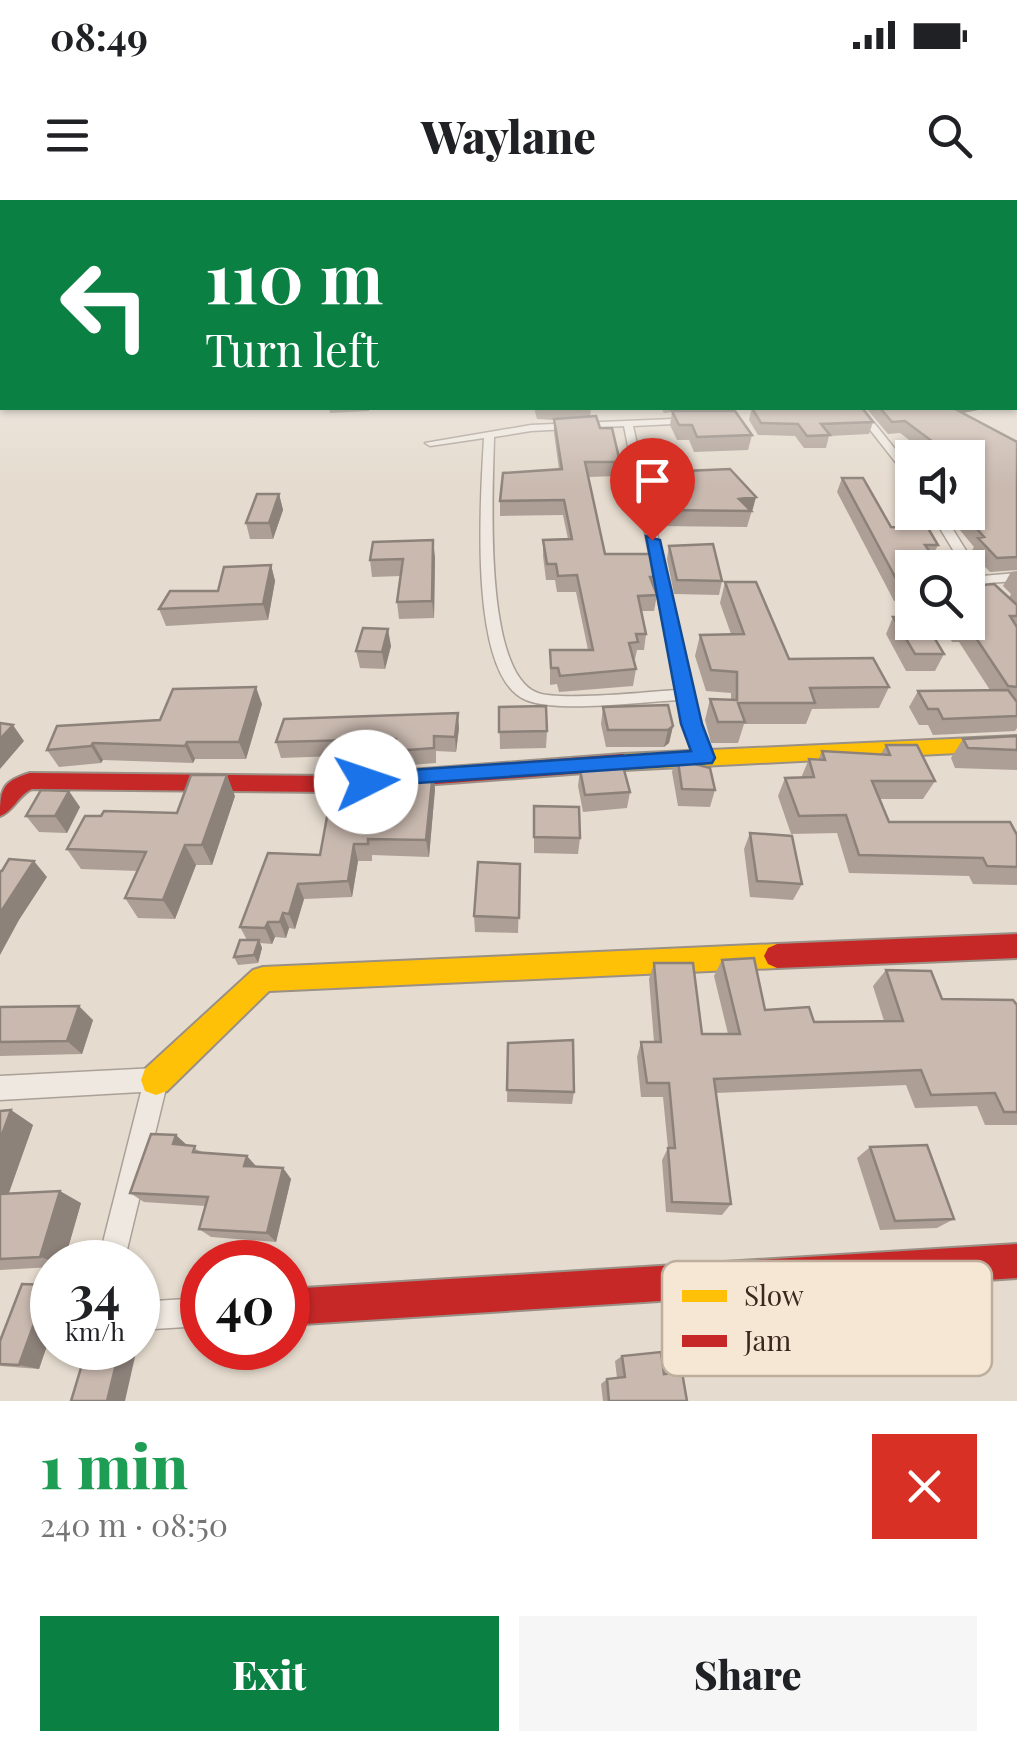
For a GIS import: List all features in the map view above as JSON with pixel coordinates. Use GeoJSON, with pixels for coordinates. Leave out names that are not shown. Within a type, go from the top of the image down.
{"type":"FeatureCollection","features":[{"type":"Feature","properties":{"kind":"street"},"geometry":{"type":"LineString","coordinates":[[593,410],[599,423]]}},
{"type":"Feature","properties":{"kind":"street"},"geometry":{"type":"LineString","coordinates":[[859,410],[895,455]]}},
{"type":"Feature","properties":{"kind":"street"},"geometry":{"type":"LineString","coordinates":[[430,443],[599,423],[704,419]]}},
{"type":"Feature","properties":{"kind":"street"},"geometry":{"type":"LineString","coordinates":[[628,424],[684,694],[704,758]]}},
{"type":"Feature","properties":{"kind":"street"},"geometry":{"type":"LineString","coordinates":[[489,434],[487,487],[494,641],[512,683],[528,697],[547,700],[684,694]]}},
{"type":"Feature","properties":{"kind":"street"},"geometry":{"type":"LineString","coordinates":[[985,580],[1017,578]]}},
{"type":"Feature","properties":{"kind":"street"},"geometry":{"type":"LineString","coordinates":[[985,587],[1017,620]]}},
{"type":"Feature","properties":{"kind":"street"},"geometry":{"type":"LineString","coordinates":[[0,807],[15,787],[30,782],[330,784],[704,758],[1017,743]]}},
{"type":"Feature","properties":{"kind":"street"},"geometry":{"type":"LineString","coordinates":[[116,1240],[156,1080],[262,979],[1017,946]]}},
{"type":"Feature","properties":{"kind":"street"},"geometry":{"type":"LineString","coordinates":[[0,1088],[156,1080]]}},
{"type":"Feature","properties":{"kind":"street"},"geometry":{"type":"LineString","coordinates":[[992,1263],[1017,1261]]}},
{"type":"Feature","properties":{"kind":"street"},"geometry":{"type":"LineString","coordinates":[[310,1306],[662,1283]]}},
{"type":"Feature","properties":{"kind":"building"},"geometry":{"type":"Polygon","coordinates":[[[753,410],[864,410],[873,422],[821,424],[830,435],[807,436],[798,424],[761,423],[753,410]]]}},
{"type":"Feature","properties":{"kind":"building"},"geometry":{"type":"Polygon","coordinates":[[[882,410],[957,410],[1017,442],[1017,557],[997,558],[978,538],[984,537],[978,530],[985,530],[985,440],[930,440],[905,421],[892,422],[882,410]]]}},
{"type":"Feature","properties":{"kind":"building"},"geometry":{"type":"Polygon","coordinates":[[[672,411],[735,411],[752,435],[697,437],[692,425],[679,425],[672,411]]]}},
{"type":"Feature","properties":{"kind":"building"},"geometry":{"type":"Polygon","coordinates":[[[596,416],[600,428],[612,428],[620,462],[585,462],[605,554],[651,554],[656,577],[650,577],[657,595],[638,596],[646,634],[636,634],[638,642],[629,643],[636,669],[560,676],[558,668],[551,668],[550,650],[593,650],[577,575],[558,576],[556,564],[547,564],[543,540],[572,539],[564,500],[500,501],[503,473],[562,469],[554,419],[596,416]]]}},
{"type":"Feature","properties":{"kind":"building"},"geometry":{"type":"Polygon","coordinates":[[[730,469],[756,497],[739,499],[751,511],[662,510],[657,490],[689,490],[685,471],[730,469]]]}},
{"type":"Feature","properties":{"kind":"building"},"geometry":{"type":"Polygon","coordinates":[[[842,478],[863,478],[895,530],[929,530],[938,545],[925,545],[928,550],[895,550],[895,577],[842,478]]]}},
{"type":"Feature","properties":{"kind":"building"},"geometry":{"type":"Polygon","coordinates":[[[257,494],[279,494],[269,523],[246,523],[257,494]]]}},
{"type":"Feature","properties":{"kind":"building"},"geometry":{"type":"Polygon","coordinates":[[[433,540],[432,601],[397,602],[403,559],[370,560],[373,542],[433,540]]]}},
{"type":"Feature","properties":{"kind":"building"},"geometry":{"type":"Polygon","coordinates":[[[713,544],[722,581],[677,580],[669,546],[713,544]]]}},
{"type":"Feature","properties":{"kind":"building"},"geometry":{"type":"Polygon","coordinates":[[[271,565],[263,604],[159,609],[170,591],[218,591],[224,567],[271,565]]]}},
{"type":"Feature","properties":{"kind":"building"},"geometry":{"type":"Polygon","coordinates":[[[725,582],[756,582],[789,659],[873,658],[889,687],[810,688],[815,703],[738,703],[745,722],[718,722],[710,699],[737,700],[737,672],[711,670],[700,635],[744,634],[725,582]]]}},
{"type":"Feature","properties":{"kind":"building"},"geometry":{"type":"Polygon","coordinates":[[[994,584],[1017,605],[1017,616],[1010,616],[1017,627],[1017,687],[1008,686],[977,640],[985,640],[985,585],[994,584]]]}},
{"type":"Feature","properties":{"kind":"building"},"geometry":{"type":"Polygon","coordinates":[[[363,628],[388,629],[382,652],[356,651],[363,628]]]}},
{"type":"Feature","properties":{"kind":"building"},"geometry":{"type":"Polygon","coordinates":[[[907,640],[936,640],[944,654],[915,654],[907,640]]]}},
{"type":"Feature","properties":{"kind":"building"},"geometry":{"type":"Polygon","coordinates":[[[256,687],[239,742],[187,742],[185,746],[93,743],[47,750],[57,726],[160,720],[173,689],[256,687]]]}},
{"type":"Feature","properties":{"kind":"building"},"geometry":{"type":"Polygon","coordinates":[[[1008,690],[1017,702],[1017,716],[943,719],[938,709],[928,709],[918,691],[1008,690]]]}},
{"type":"Feature","properties":{"kind":"building"},"geometry":{"type":"Polygon","coordinates":[[[668,705],[673,726],[668,730],[608,730],[603,707],[668,705]]]}},
{"type":"Feature","properties":{"kind":"building"},"geometry":{"type":"Polygon","coordinates":[[[546,706],[547,731],[499,732],[499,707],[546,706]]]}},
{"type":"Feature","properties":{"kind":"building"},"geometry":{"type":"Polygon","coordinates":[[[458,713],[455,737],[434,736],[434,748],[395,751],[396,739],[276,742],[284,719],[458,713]]]}},
{"type":"Feature","properties":{"kind":"building"},"geometry":{"type":"Polygon","coordinates":[[[0,723],[13,725],[0,739],[0,723]]]}},
{"type":"Feature","properties":{"kind":"building"},"geometry":{"type":"Polygon","coordinates":[[[1017,736],[1017,750],[968,748],[963,739],[1017,736]]]}},
{"type":"Feature","properties":{"kind":"building"},"geometry":{"type":"Polygon","coordinates":[[[886,745],[917,745],[935,781],[872,781],[889,822],[1010,822],[1017,835],[1017,867],[987,866],[983,858],[859,855],[846,815],[799,816],[785,778],[814,777],[809,759],[825,760],[822,751],[890,755],[886,745]]]}},
{"type":"Feature","properties":{"kind":"building"},"geometry":{"type":"Polygon","coordinates":[[[692,754],[695,764],[710,768],[715,790],[682,789],[677,755],[692,754]]]}},
{"type":"Feature","properties":{"kind":"building"},"geometry":{"type":"Polygon","coordinates":[[[623,766],[630,792],[585,795],[580,770],[623,766]]]}},
{"type":"Feature","properties":{"kind":"building"},"geometry":{"type":"Polygon","coordinates":[[[433,772],[426,840],[368,839],[368,844],[354,844],[348,881],[298,884],[289,914],[283,913],[280,922],[268,922],[265,928],[240,927],[268,853],[320,855],[327,817],[338,816],[339,811],[363,810],[365,804],[391,801],[393,775],[433,772]]]}},
{"type":"Feature","properties":{"kind":"building"},"geometry":{"type":"Polygon","coordinates":[[[191,775],[227,775],[202,845],[185,845],[163,900],[125,898],[146,852],[67,849],[85,816],[101,816],[104,811],[177,813],[191,775]]]}},
{"type":"Feature","properties":{"kind":"building"},"geometry":{"type":"Polygon","coordinates":[[[41,790],[69,791],[55,816],[26,816],[41,790]]]}},
{"type":"Feature","properties":{"kind":"building"},"geometry":{"type":"Polygon","coordinates":[[[534,806],[579,807],[580,838],[534,837],[534,806]]]}},
{"type":"Feature","properties":{"kind":"building"},"geometry":{"type":"Polygon","coordinates":[[[750,833],[792,836],[802,884],[757,881],[750,833]]]}},
{"type":"Feature","properties":{"kind":"building"},"geometry":{"type":"Polygon","coordinates":[[[9,859],[34,861],[0,913],[0,871],[9,859]]]}},
{"type":"Feature","properties":{"kind":"building"},"geometry":{"type":"Polygon","coordinates":[[[478,862],[520,864],[519,918],[474,916],[478,862]]]}},
{"type":"Feature","properties":{"kind":"building"},"geometry":{"type":"Polygon","coordinates":[[[240,940],[259,940],[254,955],[234,957],[240,940]]]}},
{"type":"Feature","properties":{"kind":"building"},"geometry":{"type":"Polygon","coordinates":[[[754,958],[765,1010],[809,1007],[814,1022],[903,1021],[886,970],[931,971],[942,999],[1013,1000],[1017,1005],[1017,1112],[1004,1112],[995,1093],[931,1095],[921,1070],[714,1079],[731,1204],[672,1202],[668,1148],[675,1148],[669,1083],[647,1083],[641,1042],[661,1042],[654,963],[693,963],[702,1034],[740,1034],[722,960],[754,958]]]}},
{"type":"Feature","properties":{"kind":"building"},"geometry":{"type":"Polygon","coordinates":[[[79,1006],[67,1041],[0,1042],[0,1007],[79,1006]]]}},
{"type":"Feature","properties":{"kind":"building"},"geometry":{"type":"Polygon","coordinates":[[[573,1040],[574,1092],[507,1090],[508,1043],[573,1040]]]}},
{"type":"Feature","properties":{"kind":"building"},"geometry":{"type":"Polygon","coordinates":[[[11,1110],[0,1140],[0,1111],[11,1110]]]}},
{"type":"Feature","properties":{"kind":"building"},"geometry":{"type":"Polygon","coordinates":[[[151,1134],[176,1135],[173,1144],[195,1146],[193,1152],[247,1156],[244,1166],[283,1168],[267,1233],[199,1229],[208,1197],[130,1193],[151,1134]]]}},
{"type":"Feature","properties":{"kind":"building"},"geometry":{"type":"Polygon","coordinates":[[[927,1145],[954,1219],[895,1221],[870,1147],[927,1145]]]}},
{"type":"Feature","properties":{"kind":"building"},"geometry":{"type":"Polygon","coordinates":[[[60,1191],[45,1240],[30,1240],[30,1258],[0,1259],[0,1194],[60,1191]]]}},
{"type":"Feature","properties":{"kind":"building"},"geometry":{"type":"Polygon","coordinates":[[[22,1284],[30,1284],[30,1335],[19,1365],[0,1364],[0,1341],[22,1284]]]}},
{"type":"Feature","properties":{"kind":"building"},"geometry":{"type":"Polygon","coordinates":[[[661,1352],[662,1376],[683,1376],[687,1401],[609,1401],[607,1379],[625,1377],[622,1356],[661,1352]]]}},
{"type":"Feature","properties":{"kind":"building"},"geometry":{"type":"Polygon","coordinates":[[[80,1370],[115,1370],[107,1401],[71,1401],[80,1370]]]}},
{"type":"Feature","properties":{"kind":"traffic: slow"},"geometry":{"type":"LineString","coordinates":[[623,762],[1017,743]]}},
{"type":"Feature","properties":{"kind":"traffic: slow"},"geometry":{"type":"LineString","coordinates":[[156,1080],[263,979],[777,956]]}},
{"type":"Feature","properties":{"kind":"traffic: jam"},"geometry":{"type":"LineString","coordinates":[[0,807],[15,787],[30,781],[330,784],[623,762]]}},
{"type":"Feature","properties":{"kind":"traffic: jam"},"geometry":{"type":"LineString","coordinates":[[777,956],[1017,946]]}},
{"type":"Feature","properties":{"kind":"traffic: jam"},"geometry":{"type":"LineString","coordinates":[[992,1263],[1017,1261]]}},
{"type":"Feature","properties":{"kind":"traffic: jam"},"geometry":{"type":"LineString","coordinates":[[310,1306],[662,1283]]}},
{"type":"Feature","properties":{"kind":"route"},"geometry":{"type":"LineString","coordinates":[[366,782],[704,758],[691,724],[652,540]]}}]}
